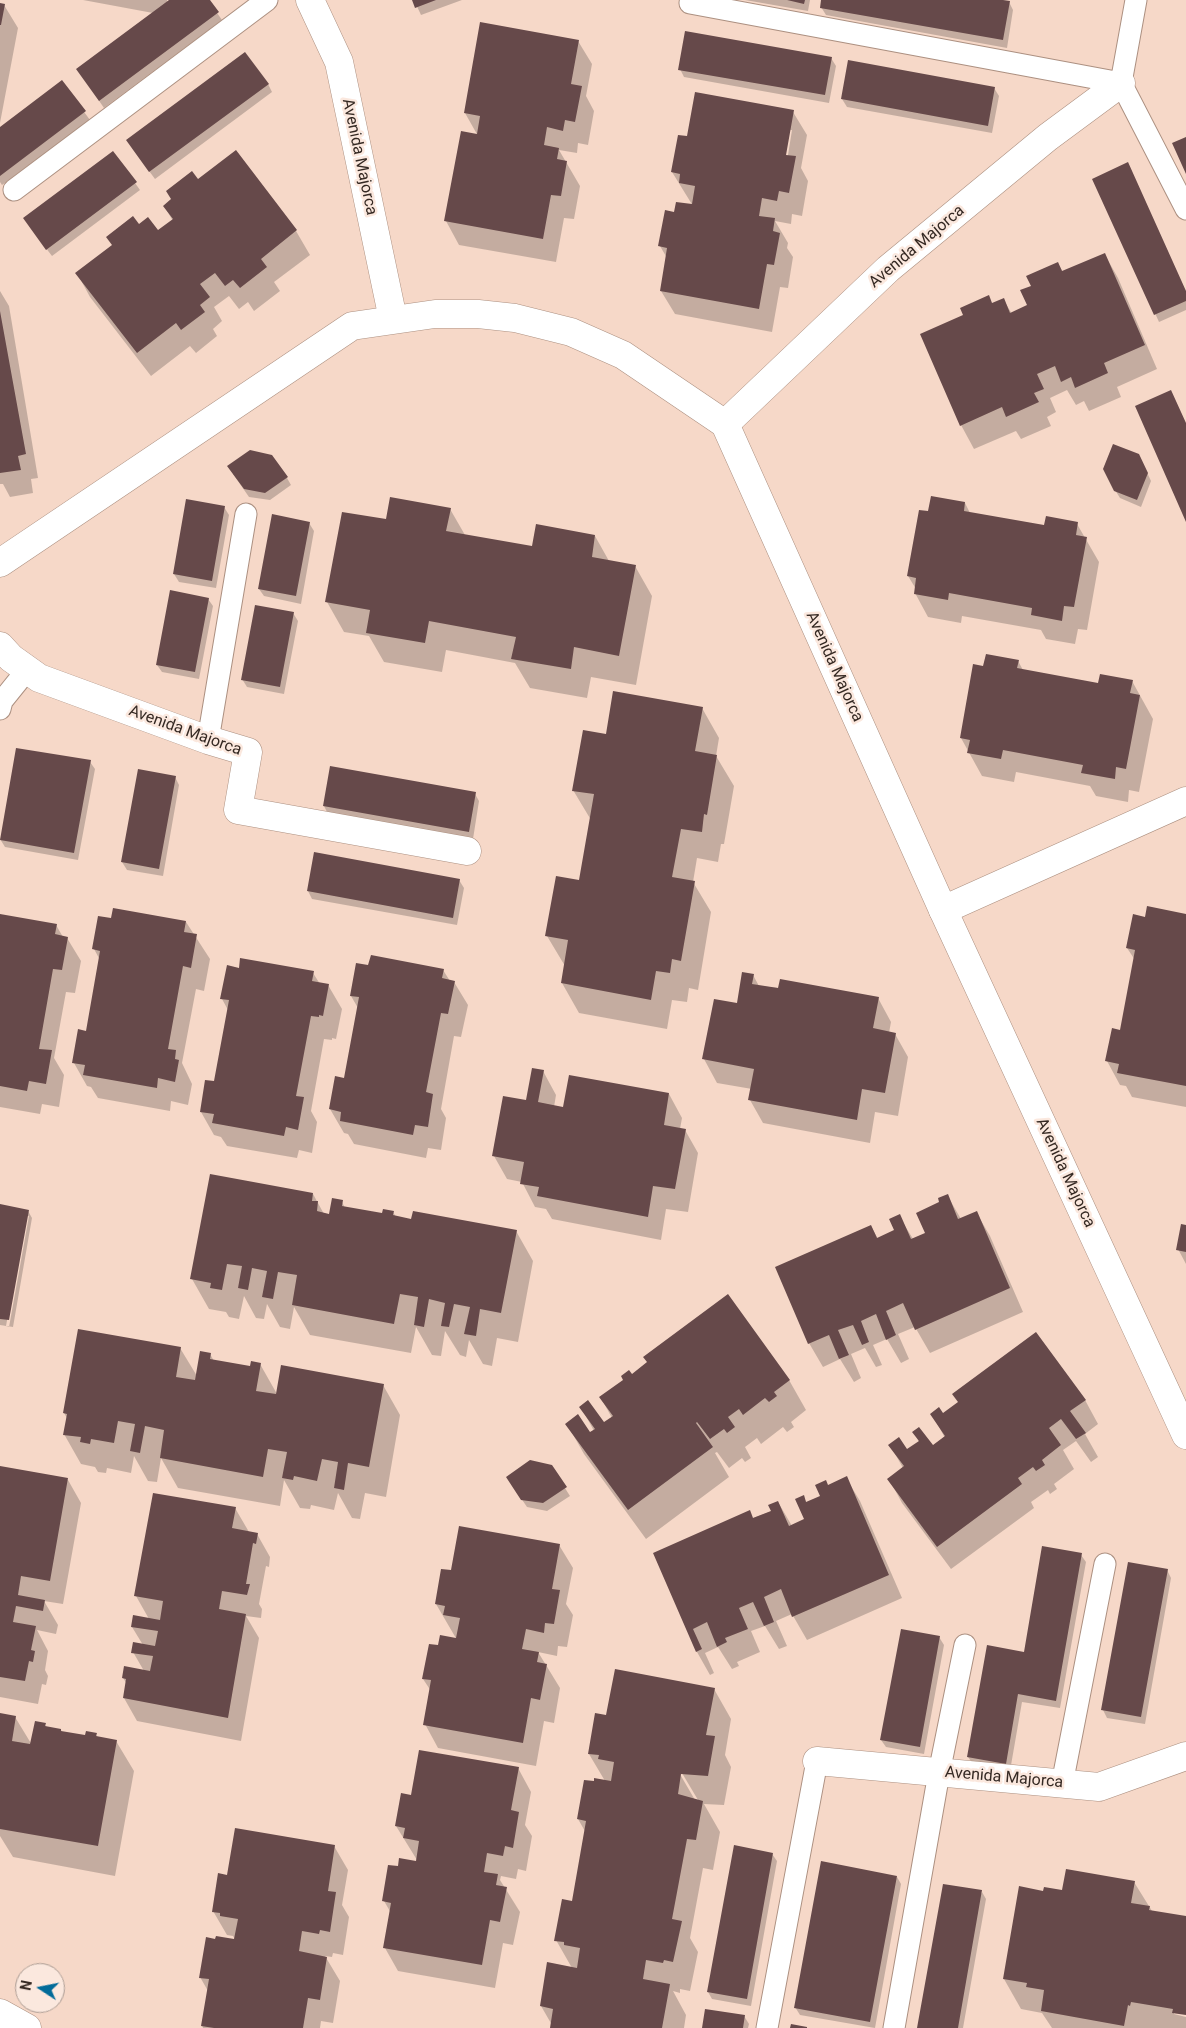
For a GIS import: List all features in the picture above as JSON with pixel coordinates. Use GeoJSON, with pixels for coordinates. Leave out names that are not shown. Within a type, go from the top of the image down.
{"type":"FeatureCollection","features":[{"type":"Feature","properties":{"kind":"street","name":"Avenida Majorca"},"geometry":{"type":"LineString","coordinates":[[310,0],[339,62],[393,319]]}},
{"type":"Feature","properties":{"kind":"street","name":"Avenida Majorca"},"geometry":{"type":"LineString","coordinates":[[1121,83],[1048,137],[888,270],[724,424],[943,910],[1186,1435]]}},
{"type":"Feature","properties":{"kind":"street"},"geometry":{"type":"LineString","coordinates":[[0,563],[352,326],[435,314],[478,314],[515,318],[571,332],[624,355],[724,424]]}},
{"type":"Feature","properties":{"kind":"street","name":"Avenida Majorca"},"geometry":{"type":"LineString","coordinates":[[0,646],[11,658],[39,678],[208,740],[248,752],[238,810],[467,851]]}},
{"type":"Feature","properties":{"kind":"street"},"geometry":{"type":"LineString","coordinates":[[943,910],[1186,802]]}},
{"type":"Feature","properties":{"kind":"street","name":"Avenida Majorca"},"geometry":{"type":"LineString","coordinates":[[817,1761],[1099,1787],[1186,1756]]}},
{"type":"Feature","properties":{"kind":"street"},"geometry":{"type":"LineString","coordinates":[[0,2013],[27,2028]]}},
{"type":"Feature","properties":{"kind":"lane"},"geometry":{"type":"LineString","coordinates":[[14,190],[267,0]]}},
{"type":"Feature","properties":{"kind":"lane"},"geometry":{"type":"LineString","coordinates":[[1136,0],[1121,83],[1186,209]]}},
{"type":"Feature","properties":{"kind":"lane"},"geometry":{"type":"LineString","coordinates":[[690,3],[1121,83]]}},
{"type":"Feature","properties":{"kind":"lane"},"geometry":{"type":"LineString","coordinates":[[208,740],[246,514]]}},
{"type":"Feature","properties":{"kind":"lane"},"geometry":{"type":"LineString","coordinates":[[0,709],[2,701],[27,670]]}},
{"type":"Feature","properties":{"kind":"lane"},"geometry":{"type":"LineString","coordinates":[[1062,1784],[1105,1564]]}},
{"type":"Feature","properties":{"kind":"lane"},"geometry":{"type":"LineString","coordinates":[[894,2028],[939,1772],[965,1645]]}},
{"type":"Feature","properties":{"kind":"lane"},"geometry":{"type":"LineString","coordinates":[[767,2028],[817,1761]]}},
{"type":"Feature","properties":{"kind":"building"},"geometry":{"type":"Polygon","coordinates":[[[169,0],[210,0],[219,12],[99,101],[76,69],[169,0]]]}},
{"type":"Feature","properties":{"kind":"building"},"geometry":{"type":"Polygon","coordinates":[[[412,0],[436,0],[415,8],[412,0]]]}},
{"type":"Feature","properties":{"kind":"building"},"geometry":{"type":"Polygon","coordinates":[[[787,0],[805,0],[804,4],[787,0]]]}},
{"type":"Feature","properties":{"kind":"building"},"geometry":{"type":"Polygon","coordinates":[[[821,0],[1010,1],[1003,40],[820,8],[821,0]]]}},
{"type":"Feature","properties":{"kind":"building"},"geometry":{"type":"Polygon","coordinates":[[[0,3],[5,4],[1,25],[0,25],[0,3]]]}},
{"type":"Feature","properties":{"kind":"building"},"geometry":{"type":"Polygon","coordinates":[[[480,22],[579,40],[571,84],[582,86],[575,122],[565,120],[563,131],[547,127],[544,145],[559,148],[557,159],[567,161],[561,196],[551,195],[543,239],[444,221],[461,131],[477,134],[480,116],[464,113],[480,22]]]}},
{"type":"Feature","properties":{"kind":"building"},"geometry":{"type":"Polygon","coordinates":[[[685,31],[832,57],[825,95],[678,70],[685,31]]]}},
{"type":"Feature","properties":{"kind":"building"},"geometry":{"type":"Polygon","coordinates":[[[245,52],[269,84],[149,172],[126,140],[245,52]]]}},
{"type":"Feature","properties":{"kind":"building"},"geometry":{"type":"Polygon","coordinates":[[[848,60],[995,87],[988,126],[841,99],[848,60]]]}},
{"type":"Feature","properties":{"kind":"building"},"geometry":{"type":"Polygon","coordinates":[[[62,80],[86,111],[0,176],[0,127],[62,80]]]}},
{"type":"Feature","properties":{"kind":"building"},"geometry":{"type":"Polygon","coordinates":[[[695,92],[794,110],[786,155],[796,156],[789,193],[779,191],[777,201],[762,198],[759,216],[775,218],[773,231],[780,233],[774,265],[767,264],[759,309],[660,291],[667,248],[658,246],[665,210],[674,212],[676,202],[692,204],[695,186],[679,183],[680,174],[671,172],[678,135],[687,136],[695,92]]]}},
{"type":"Feature","properties":{"kind":"building"},"geometry":{"type":"Polygon","coordinates":[[[1186,137],[1186,174],[1172,143],[1186,137]]]}},
{"type":"Feature","properties":{"kind":"building"},"geometry":{"type":"Polygon","coordinates":[[[236,150],[297,230],[261,259],[267,267],[240,288],[233,280],[225,286],[215,273],[200,284],[210,297],[200,305],[205,312],[181,330],[176,323],[137,353],[75,273],[112,245],[106,237],[133,216],[139,224],[148,217],[158,230],[173,219],[163,206],[171,199],[166,191],[192,171],[198,179],[236,150]]]}},
{"type":"Feature","properties":{"kind":"building"},"geometry":{"type":"Polygon","coordinates":[[[113,151],[137,182],[46,250],[23,218],[113,151]]]}},
{"type":"Feature","properties":{"kind":"building"},"geometry":{"type":"Polygon","coordinates":[[[1128,162],[1186,291],[1186,301],[1154,315],[1092,179],[1128,162]]]}},
{"type":"Feature","properties":{"kind":"building"},"geometry":{"type":"Polygon","coordinates":[[[1105,253],[1145,345],[1104,363],[1108,373],[1075,388],[1071,377],[1061,382],[1055,366],[1037,374],[1044,389],[1034,393],[1039,402],[1006,417],[1002,407],[960,426],[920,334],[963,315],[960,308],[989,295],[992,303],[1004,298],[1010,313],[1027,305],[1020,290],[1031,286],[1026,276],[1058,262],[1062,271],[1105,253]]]}},
{"type":"Feature","properties":{"kind":"building"},"geometry":{"type":"Polygon","coordinates":[[[0,311],[26,454],[18,456],[21,470],[0,473],[0,311]]]}},
{"type":"Feature","properties":{"kind":"building"},"geometry":{"type":"Polygon","coordinates":[[[1171,390],[1186,423],[1186,522],[1135,406],[1171,390]]]}},
{"type":"Feature","properties":{"kind":"building"},"geometry":{"type":"Polygon","coordinates":[[[1113,444],[1139,454],[1148,473],[1137,500],[1114,491],[1103,469],[1113,444]]]}},
{"type":"Feature","properties":{"kind":"building"},"geometry":{"type":"Polygon","coordinates":[[[250,450],[272,455],[288,477],[265,493],[244,489],[227,466],[250,450]]]}},
{"type":"Feature","properties":{"kind":"building"},"geometry":{"type":"Polygon","coordinates":[[[931,496],[965,502],[964,511],[1044,525],[1046,516],[1078,522],[1076,535],[1087,537],[1074,607],[1064,606],[1062,621],[1031,615],[1032,608],[949,593],[948,600],[914,594],[916,578],[907,576],[919,510],[928,511],[931,496]]]}},
{"type":"Feature","properties":{"kind":"building"},"geometry":{"type":"Polygon","coordinates":[[[390,497],[451,508],[446,531],[532,546],[536,524],[595,535],[592,557],[636,565],[619,656],[574,647],[571,669],[511,659],[516,637],[429,621],[425,643],[366,633],[370,610],[325,602],[342,512],[386,519],[390,497]]]}},
{"type":"Feature","properties":{"kind":"building"},"geometry":{"type":"Polygon","coordinates":[[[186,499],[225,506],[212,581],[173,574],[186,499]]]}},
{"type":"Feature","properties":{"kind":"building"},"geometry":{"type":"Polygon","coordinates":[[[272,514],[310,522],[296,596],[258,589],[272,514]]]}},
{"type":"Feature","properties":{"kind":"building"},"geometry":{"type":"Polygon","coordinates":[[[170,590],[209,598],[195,672],[156,665],[170,590]]]}},
{"type":"Feature","properties":{"kind":"building"},"geometry":{"type":"Polygon","coordinates":[[[255,605],[294,612],[280,687],[241,680],[255,605]]]}},
{"type":"Feature","properties":{"kind":"building"},"geometry":{"type":"Polygon","coordinates":[[[986,654],[1019,660],[1017,668],[1098,683],[1100,674],[1133,680],[1130,693],[1140,695],[1126,769],[1116,767],[1115,779],[1081,773],[1083,765],[1003,750],[1001,759],[967,753],[970,740],[960,738],[973,664],[983,666],[986,654]]]}},
{"type":"Feature","properties":{"kind":"building"},"geometry":{"type":"Polygon","coordinates":[[[613,691],[703,707],[695,751],[717,755],[707,815],[704,814],[702,832],[681,829],[672,877],[695,881],[681,961],[672,959],[670,973],[656,971],[651,1000],[561,983],[568,940],[545,936],[556,876],[579,880],[594,794],[572,791],[583,730],[606,734],[613,691]]]}},
{"type":"Feature","properties":{"kind":"building"},"geometry":{"type":"Polygon","coordinates":[[[16,748],[91,760],[74,853],[0,840],[16,748]]]}},
{"type":"Feature","properties":{"kind":"building"},"geometry":{"type":"Polygon","coordinates":[[[330,766],[476,792],[469,832],[323,806],[330,766]]]}},
{"type":"Feature","properties":{"kind":"building"},"geometry":{"type":"Polygon","coordinates":[[[138,769],[176,776],[159,869],[121,862],[138,769]]]}},
{"type":"Feature","properties":{"kind":"building"},"geometry":{"type":"Polygon","coordinates":[[[314,852],[460,879],[453,918],[307,891],[314,852]]]}},
{"type":"Feature","properties":{"kind":"building"},"geometry":{"type":"Polygon","coordinates":[[[1147,906],[1186,914],[1186,1086],[1117,1073],[1119,1064],[1105,1061],[1112,1028],[1120,1030],[1135,950],[1126,948],[1133,914],[1145,917],[1147,906]]]}},
{"type":"Feature","properties":{"kind":"building"},"geometry":{"type":"Polygon","coordinates":[[[113,908],[186,921],[184,932],[197,934],[191,968],[183,966],[168,1049],[176,1050],[175,1059],[179,1060],[175,1082],[158,1078],[157,1088],[83,1075],[85,1065],[72,1063],[78,1029],[86,1031],[100,951],[92,949],[98,916],[111,918],[113,908]]]}},
{"type":"Feature","properties":{"kind":"building"},"geometry":{"type":"Polygon","coordinates":[[[0,914],[57,924],[55,934],[68,937],[62,970],[53,969],[39,1049],[52,1050],[46,1084],[29,1081],[27,1091],[0,1086],[0,914]]]}},
{"type":"Feature","properties":{"kind":"building"},"geometry":{"type":"Polygon","coordinates":[[[371,955],[444,969],[442,978],[455,981],[448,1014],[441,1013],[426,1092],[433,1094],[428,1127],[415,1125],[413,1135],[340,1121],[341,1112],[329,1109],[335,1076],[344,1078],[359,997],[350,996],[356,963],[368,965],[371,955]]]}},
{"type":"Feature","properties":{"kind":"building"},"geometry":{"type":"Polygon","coordinates":[[[240,958],[314,971],[312,981],[329,984],[323,1016],[311,1016],[296,1096],[304,1097],[298,1130],[286,1127],[284,1136],[212,1123],[214,1114],[200,1112],[205,1080],[214,1081],[229,1000],[220,999],[227,965],[239,968],[240,958]]]}},
{"type":"Feature","properties":{"kind":"building"},"geometry":{"type":"Polygon","coordinates":[[[742,972],[754,974],[752,984],[778,988],[780,979],[879,997],[873,1028],[896,1033],[885,1093],[862,1089],[857,1120],[748,1100],[754,1069],[702,1059],[714,999],[737,1003],[742,972]]]}},
{"type":"Feature","properties":{"kind":"building"},"geometry":{"type":"Polygon","coordinates":[[[532,1068],[544,1070],[538,1102],[563,1107],[569,1075],[669,1093],[664,1125],[686,1129],[675,1189],[653,1186],[648,1217],[537,1196],[539,1187],[520,1184],[524,1162],[492,1156],[503,1096],[526,1100],[532,1068]]]}},
{"type":"Feature","properties":{"kind":"building"},"geometry":{"type":"Polygon","coordinates":[[[210,1174],[313,1193],[312,1201],[318,1201],[317,1211],[329,1214],[332,1198],[343,1200],[342,1206],[382,1213],[383,1209],[394,1211],[393,1215],[411,1219],[413,1211],[517,1230],[501,1313],[480,1309],[476,1336],[464,1334],[470,1307],[454,1304],[449,1327],[441,1326],[445,1303],[429,1299],[424,1327],[414,1325],[418,1297],[400,1294],[394,1324],[292,1305],[297,1275],[278,1272],[273,1299],[262,1297],[267,1271],[252,1268],[248,1290],[238,1288],[242,1266],[227,1264],[222,1290],[210,1288],[211,1283],[190,1279],[210,1174]]]}},
{"type":"Feature","properties":{"kind":"building"},"geometry":{"type":"Polygon","coordinates":[[[948,1194],[958,1219],[977,1211],[1010,1288],[915,1330],[903,1303],[886,1311],[896,1335],[886,1340],[876,1314],[861,1321],[869,1342],[862,1345],[853,1325],[838,1330],[849,1355],[839,1359],[829,1335],[808,1344],[775,1267],[871,1225],[877,1238],[894,1230],[889,1219],[900,1214],[911,1239],[925,1233],[916,1213],[939,1202],[938,1198],[948,1194]]]}},
{"type":"Feature","properties":{"kind":"building"},"geometry":{"type":"Polygon","coordinates":[[[0,1204],[29,1210],[9,1320],[0,1319],[0,1204]]]}},
{"type":"Feature","properties":{"kind":"building"},"geometry":{"type":"Polygon","coordinates":[[[1181,1224],[1186,1225],[1186,1252],[1176,1250],[1181,1224]]]}},
{"type":"Feature","properties":{"kind":"building"},"geometry":{"type":"Polygon","coordinates":[[[728,1294],[790,1380],[774,1392],[777,1396],[769,1402],[765,1398],[743,1415],[739,1409],[728,1417],[735,1427],[727,1433],[724,1429],[710,1439],[697,1422],[713,1447],[628,1510],[565,1424],[578,1414],[590,1432],[595,1429],[579,1407],[588,1400],[604,1422],[613,1416],[599,1397],[623,1380],[621,1376],[629,1370],[632,1374],[647,1362],[643,1357],[728,1294]]]}},
{"type":"Feature","properties":{"kind":"building"},"geometry":{"type":"Polygon","coordinates":[[[78,1329],[181,1347],[176,1377],[195,1380],[200,1351],[211,1353],[210,1359],[250,1366],[251,1361],[261,1363],[256,1391],[276,1394],[281,1365],[384,1384],[369,1467],[348,1463],[344,1490],[334,1488],[338,1462],[322,1459],[317,1481],[294,1476],[293,1480],[282,1478],[287,1452],[268,1449],[263,1477],[160,1458],[164,1430],[145,1426],[140,1453],[130,1451],[135,1424],[118,1421],[114,1443],[91,1439],[90,1444],[80,1442],[81,1437],[63,1435],[67,1414],[63,1413],[78,1329]]]}},
{"type":"Feature","properties":{"kind":"building"},"geometry":{"type":"Polygon","coordinates":[[[1036,1332],[1086,1400],[1070,1411],[1086,1433],[1076,1439],[1061,1419],[1049,1428],[1061,1445],[1042,1460],[1045,1465],[1036,1471],[1033,1467],[1018,1478],[1022,1484],[937,1547],[887,1479],[904,1466],[888,1445],[899,1437],[907,1449],[919,1441],[912,1432],[919,1427],[933,1445],[945,1436],[930,1414],[939,1407],[943,1413],[958,1402],[952,1394],[1036,1332]]]}},
{"type":"Feature","properties":{"kind":"building"},"geometry":{"type":"Polygon","coordinates":[[[530,1460],[552,1465],[567,1487],[543,1503],[521,1500],[506,1477],[530,1460]]]}},
{"type":"Feature","properties":{"kind":"building"},"geometry":{"type":"Polygon","coordinates":[[[0,1466],[68,1478],[50,1581],[21,1576],[18,1595],[45,1600],[43,1611],[16,1606],[13,1622],[36,1626],[31,1650],[35,1651],[33,1662],[29,1661],[25,1681],[0,1677],[0,1466]]]}},
{"type":"Feature","properties":{"kind":"building"},"geometry":{"type":"Polygon","coordinates":[[[847,1476],[889,1575],[792,1617],[781,1589],[764,1597],[774,1622],[764,1626],[753,1602],[739,1608],[748,1629],[725,1638],[727,1642],[717,1647],[707,1622],[693,1629],[702,1649],[696,1652],[653,1553],[750,1510],[753,1518],[771,1511],[768,1505],[778,1501],[789,1526],[804,1519],[795,1499],[804,1495],[806,1502],[820,1496],[815,1485],[826,1480],[828,1485],[847,1476]]]}},
{"type":"Feature","properties":{"kind":"building"},"geometry":{"type":"Polygon","coordinates":[[[153,1493],[236,1507],[232,1528],[258,1533],[256,1544],[253,1543],[246,1584],[250,1584],[247,1595],[222,1591],[219,1609],[246,1614],[228,1718],[123,1698],[126,1679],[122,1678],[124,1666],[150,1671],[153,1656],[131,1653],[133,1642],[155,1646],[158,1631],[131,1627],[133,1615],[160,1620],[163,1601],[134,1596],[153,1493]]]}},
{"type":"Feature","properties":{"kind":"building"},"geometry":{"type":"Polygon","coordinates":[[[459,1526],[560,1544],[552,1589],[560,1590],[554,1624],[545,1623],[544,1633],[526,1629],[522,1649],[539,1652],[537,1662],[547,1664],[540,1700],[531,1698],[523,1743],[423,1725],[431,1680],[422,1679],[429,1644],[438,1645],[440,1635],[456,1638],[460,1618],[443,1615],[445,1606],[435,1604],[441,1569],[451,1570],[459,1526]]]}},
{"type":"Feature","properties":{"kind":"building"},"geometry":{"type":"Polygon","coordinates":[[[1042,1546],[1082,1553],[1056,1701],[1018,1694],[1006,1764],[967,1757],[987,1645],[1024,1652],[1042,1546]]]}},
{"type":"Feature","properties":{"kind":"building"},"geometry":{"type":"Polygon","coordinates":[[[1128,1562],[1168,1569],[1141,1717],[1101,1710],[1128,1562]]]}},
{"type":"Feature","properties":{"kind":"building"},"geometry":{"type":"Polygon","coordinates":[[[901,1629],[940,1636],[920,1747],[880,1740],[901,1629]]]}},
{"type":"Feature","properties":{"kind":"building"},"geometry":{"type":"Polygon","coordinates":[[[615,1669],[715,1688],[706,1735],[715,1736],[708,1776],[681,1774],[678,1794],[703,1801],[696,1840],[687,1839],[672,1919],[682,1921],[673,1962],[664,1960],[663,1963],[646,1960],[643,1979],[670,1984],[662,2028],[550,2028],[553,2009],[540,2006],[547,1962],[577,1968],[580,1948],[564,1945],[564,1942],[554,1941],[562,1899],[572,1901],[586,1821],[577,1819],[584,1780],[594,1781],[594,1778],[611,1781],[614,1762],[598,1759],[599,1755],[588,1754],[595,1713],[606,1715],[615,1669]]]}},
{"type":"Feature","properties":{"kind":"building"},"geometry":{"type":"Polygon","coordinates":[[[0,1713],[16,1716],[12,1741],[30,1744],[35,1721],[46,1723],[45,1726],[61,1729],[61,1731],[85,1735],[86,1731],[97,1733],[96,1736],[117,1740],[98,1846],[0,1829],[0,1713]]]}},
{"type":"Feature","properties":{"kind":"building"},"geometry":{"type":"Polygon","coordinates":[[[419,1750],[519,1767],[511,1810],[519,1812],[513,1848],[505,1846],[503,1856],[487,1853],[484,1872],[498,1874],[496,1885],[507,1887],[500,1922],[490,1920],[482,1965],[383,1948],[391,1903],[382,1901],[388,1865],[398,1866],[399,1858],[416,1861],[419,1841],[403,1838],[405,1828],[395,1826],[401,1793],[411,1795],[419,1750]]]}},
{"type":"Feature","properties":{"kind":"building"},"geometry":{"type":"Polygon","coordinates":[[[235,1828],[335,1845],[328,1891],[336,1892],[330,1932],[320,1930],[319,1934],[302,1931],[299,1951],[327,1957],[320,2000],[308,1998],[303,2028],[214,2028],[201,2026],[209,1979],[199,1978],[206,1937],[215,1939],[216,1936],[234,1939],[238,1919],[220,1916],[220,1913],[212,1912],[218,1873],[227,1875],[235,1828]]]}},
{"type":"Feature","properties":{"kind":"building"},"geometry":{"type":"Polygon","coordinates":[[[734,1845],[773,1853],[747,1999],[707,1992],[734,1845]]]}},
{"type":"Feature","properties":{"kind":"building"},"geometry":{"type":"Polygon","coordinates":[[[821,1861],[897,1876],[870,2022],[794,2008],[821,1861]]]}},
{"type":"Feature","properties":{"kind":"building"},"geometry":{"type":"Polygon","coordinates":[[[1066,1869],[1135,1881],[1131,1903],[1150,1906],[1149,1910],[1186,1916],[1186,2015],[1172,2013],[1173,2009],[1131,2002],[1130,2006],[1128,2005],[1124,2026],[1041,2011],[1044,1990],[1026,1987],[1027,1983],[1003,1979],[1019,1886],[1043,1891],[1044,1887],[1062,1890],[1066,1869]]]}},
{"type":"Feature","properties":{"kind":"building"},"geometry":{"type":"Polygon","coordinates":[[[943,1884],[982,1890],[958,2028],[917,2028],[943,1884]]]}},
{"type":"Feature","properties":{"kind":"building"},"geometry":{"type":"Polygon","coordinates":[[[705,2009],[745,2015],[743,2028],[702,2028],[705,2009]]]}},
{"type":"Feature","properties":{"kind":"building"},"geometry":{"type":"Polygon","coordinates":[[[791,2024],[807,2027],[807,2028],[790,2028],[791,2024]]]}}]}
